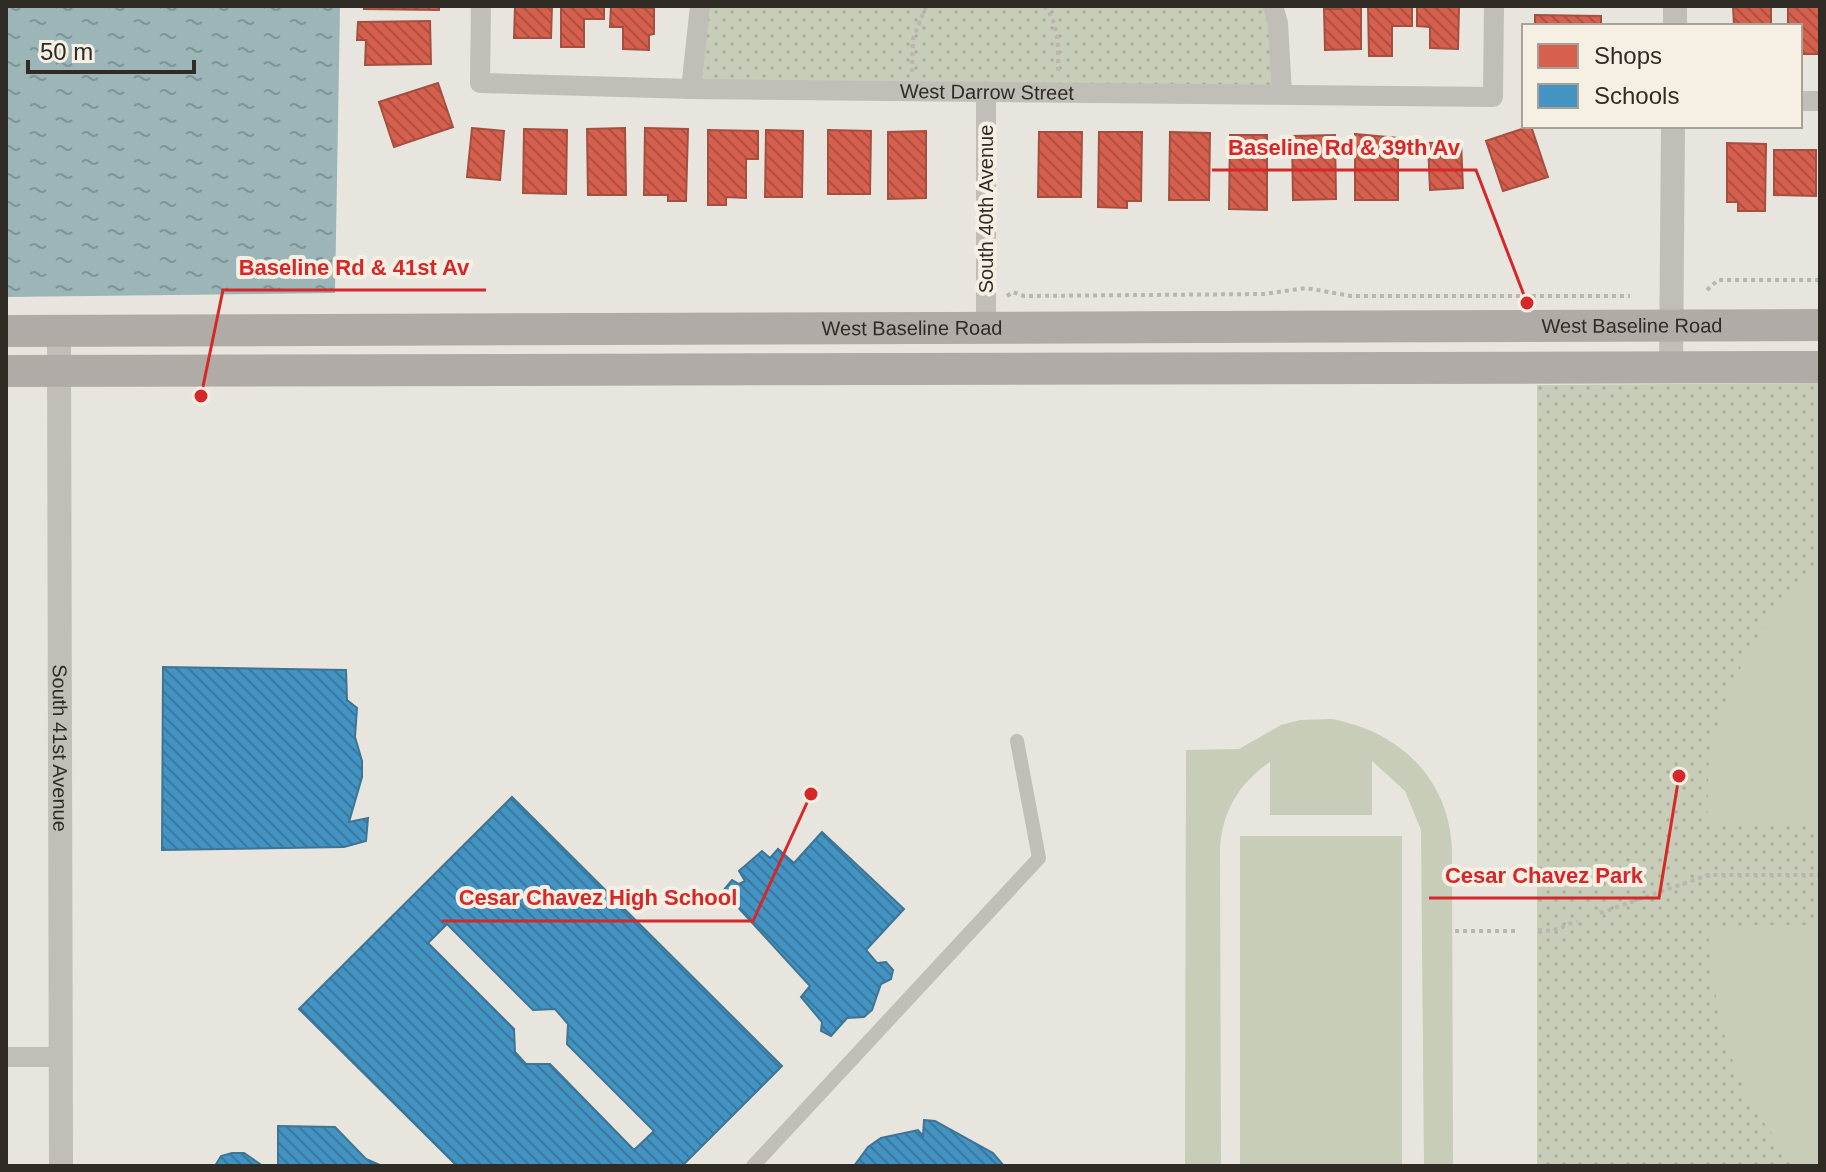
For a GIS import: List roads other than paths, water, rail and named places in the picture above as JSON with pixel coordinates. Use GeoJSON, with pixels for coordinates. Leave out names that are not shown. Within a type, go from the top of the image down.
{"type":"FeatureCollection","features":[{"type":"Feature","properties":{"kind":"main road","name":"West Baseline Road"},"geometry":{"type":"LineString","coordinates":[[6,331],[1820,325]]}},
{"type":"Feature","properties":{"kind":"main road","name":"West Baseline Road"},"geometry":{"type":"LineString","coordinates":[[6,371],[1820,367]]}},
{"type":"Feature","properties":{"kind":"street","name":"West Darrow Street"},"geometry":{"type":"LineString","coordinates":[[481,6],[480,83],[691,89],[1493,97],[1494,6]]}},
{"type":"Feature","properties":{"kind":"street"},"geometry":{"type":"LineString","coordinates":[[691,89],[700,6]]}},
{"type":"Feature","properties":{"kind":"street"},"geometry":{"type":"LineString","coordinates":[[1273,6],[1282,93]]}},
{"type":"Feature","properties":{"kind":"street","name":"South 40th Avenue"},"geometry":{"type":"LineString","coordinates":[[986,91],[986,327]]}},
{"type":"Feature","properties":{"kind":"street"},"geometry":{"type":"LineString","coordinates":[[1671,368],[1673,128]]}},
{"type":"Feature","properties":{"kind":"street","name":"South 41st Avenue"},"geometry":{"type":"LineString","coordinates":[[59,332],[61,1166]]}},
{"type":"Feature","properties":{"kind":"street"},"geometry":{"type":"LineString","coordinates":[[753,1166],[1039,858],[1017,741]]}},
{"type":"Feature","properties":{"kind":"street"},"geometry":{"type":"LineString","coordinates":[[6,1057],[61,1057]]}},
{"type":"Feature","properties":{"kind":"water"},"geometry":{"type":"Polygon","coordinates":[[[6,6],[340,6],[335,293],[6,297],[6,6]]]}},
{"type":"Feature","properties":{"kind":"place","name":"Baseline Rd & 39th Av"},"geometry":{"type":"Point","coordinates":[1527,303]}},
{"type":"Feature","properties":{"kind":"place","name":"Baseline Rd & 41st Av"},"geometry":{"type":"Point","coordinates":[201,396]}},
{"type":"Feature","properties":{"kind":"place","name":"Cesar Chavez Park"},"geometry":{"type":"Point","coordinates":[1679,776]}},
{"type":"Feature","properties":{"kind":"place","name":"Cesar Chavez High School"},"geometry":{"type":"Point","coordinates":[811,794]}}]}
